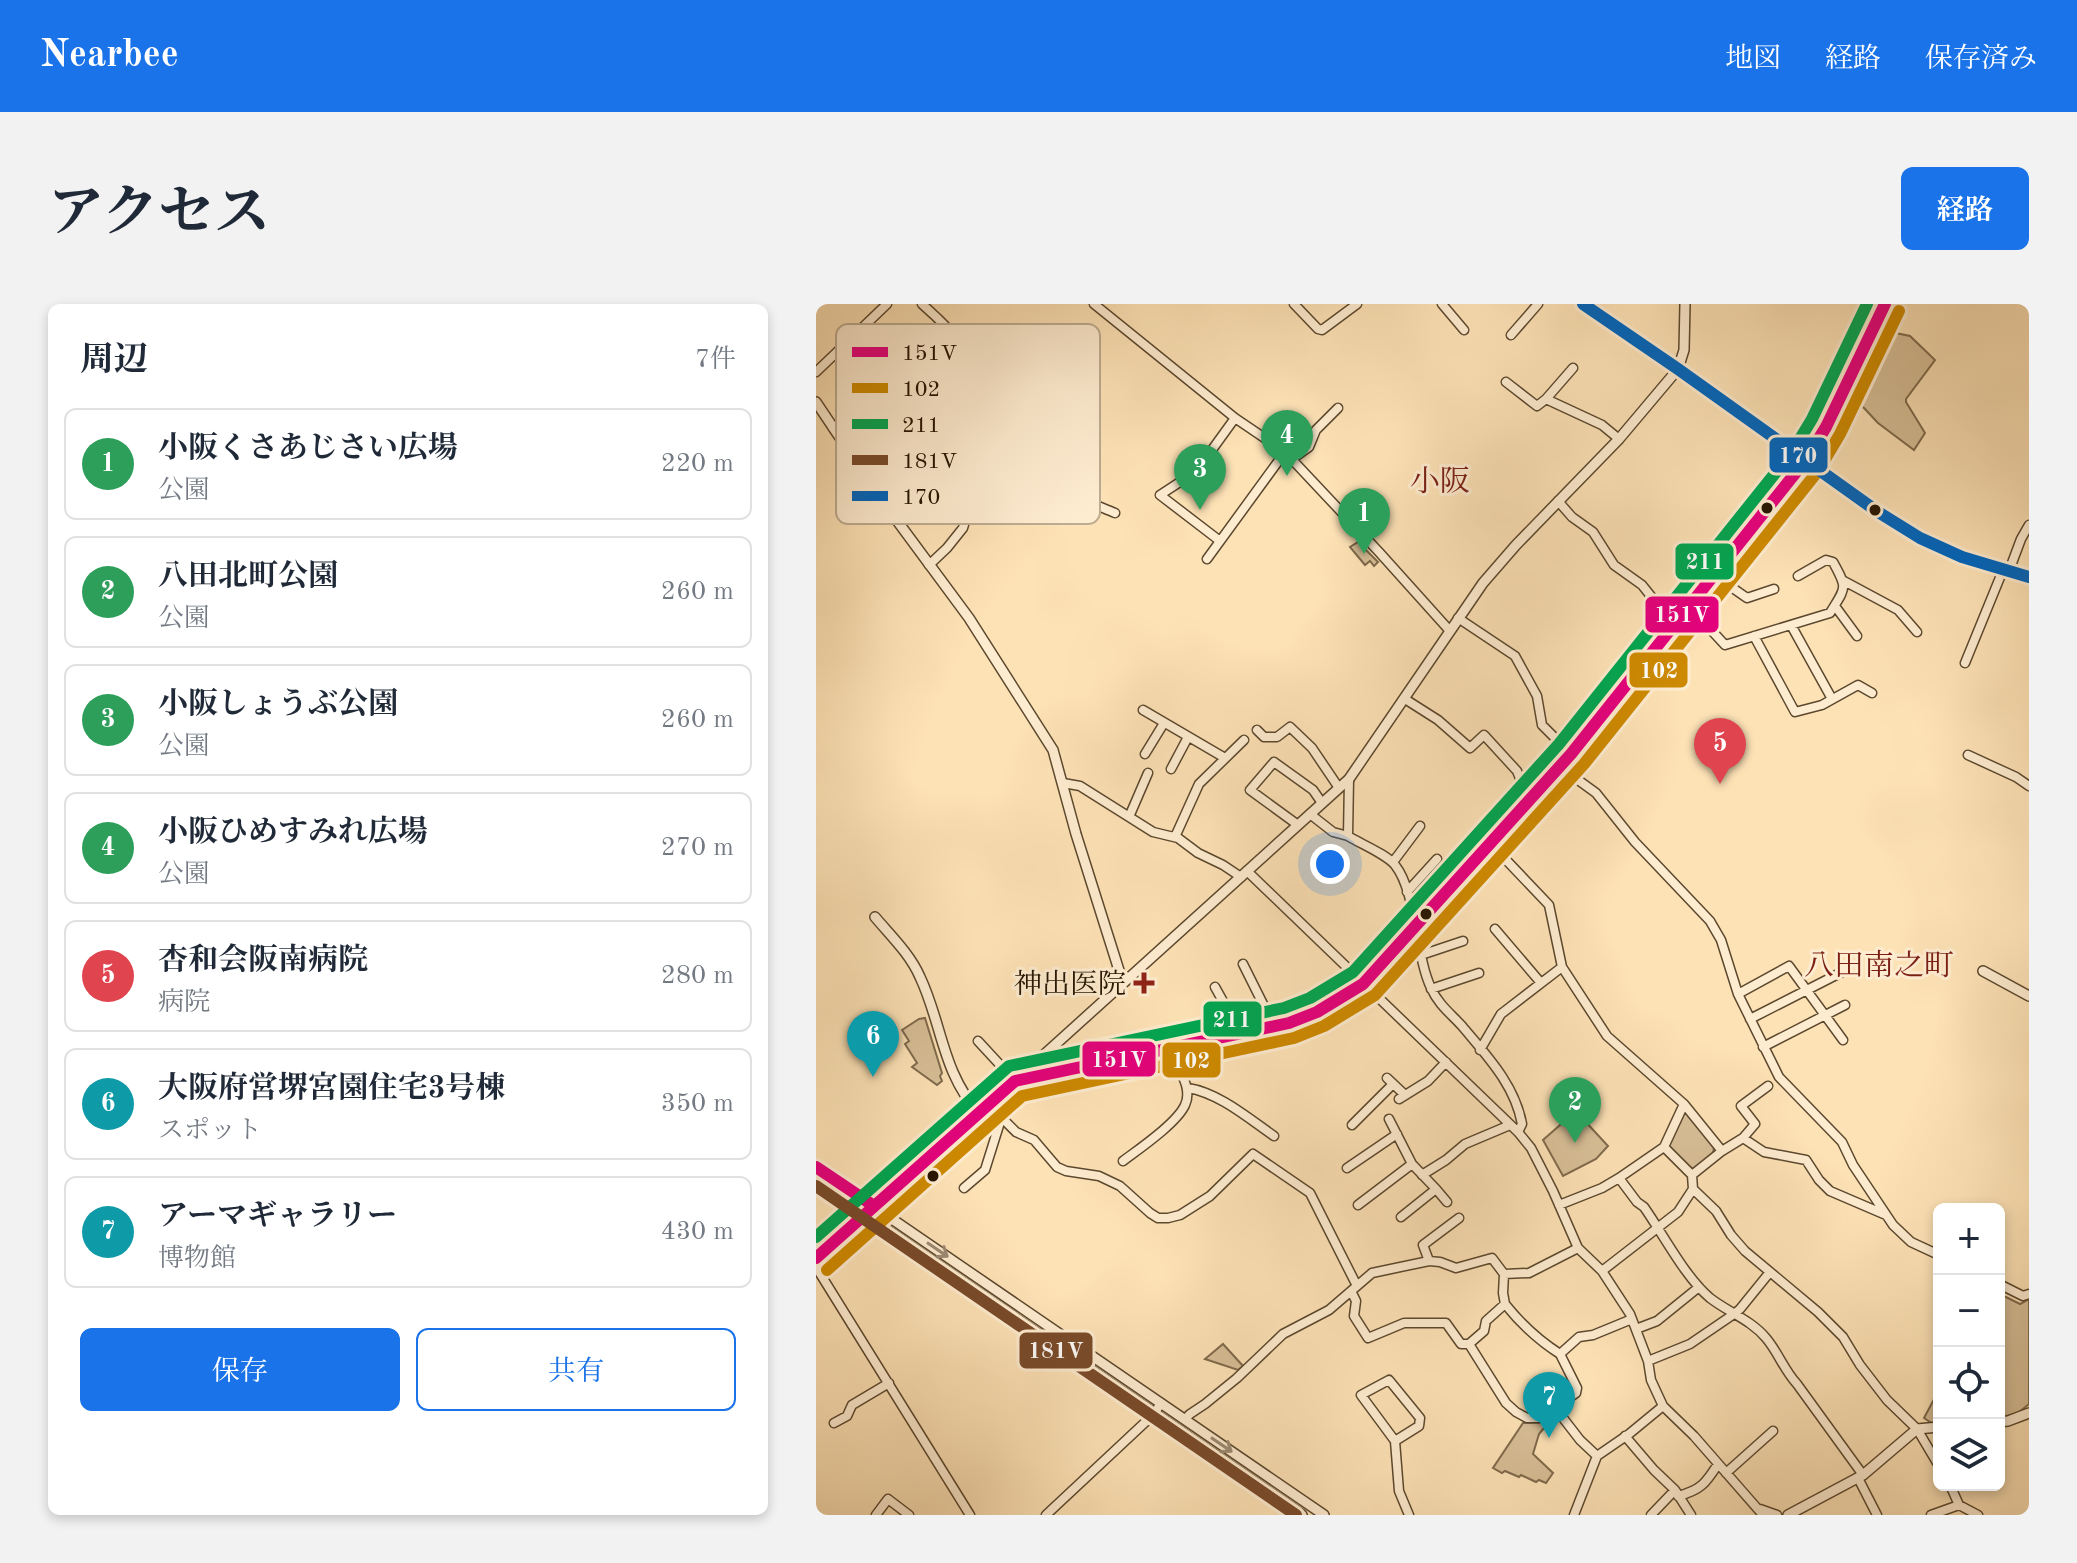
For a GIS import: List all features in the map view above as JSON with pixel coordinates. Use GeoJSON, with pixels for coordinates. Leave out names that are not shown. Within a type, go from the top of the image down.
{"type":"FeatureCollection","features":[{"type":"Feature","properties":{"kind":"main road"},"geometry":{"type":"LineString","coordinates":[[1583,304],[1878,512],[1920,538],[1962,557],[2029,577]]}},
{"type":"Feature","properties":{"kind":"street"},"geometry":{"type":"LineString","coordinates":[[866,324],[887,304]]}},
{"type":"Feature","properties":{"kind":"street"},"geometry":{"type":"LineString","coordinates":[[922,304],[942,324]]}},
{"type":"Feature","properties":{"kind":"street"},"geometry":{"type":"LineString","coordinates":[[1094,304],[1235,418],[1289,456],[1450,631]]}},
{"type":"Feature","properties":{"kind":"street"},"geometry":{"type":"LineString","coordinates":[[1294,304],[1322,330],[1357,304]]}},
{"type":"Feature","properties":{"kind":"street"},"geometry":{"type":"LineString","coordinates":[[1442,304],[1464,330]]}},
{"type":"Feature","properties":{"kind":"street"},"geometry":{"type":"LineString","coordinates":[[1511,335],[1538,304]]}},
{"type":"Feature","properties":{"kind":"street"},"geometry":{"type":"LineString","coordinates":[[816,1258],[1349,779],[1483,583],[1619,439],[1678,369],[1684,350],[1685,304]]}},
{"type":"Feature","properties":{"kind":"street"},"geometry":{"type":"LineString","coordinates":[[1015,1081],[1289,1023],[1317,1012],[1363,984],[1571,754],[1805,461],[1826,427],[1885,304]]}},
{"type":"Feature","properties":{"kind":"street"},"geometry":{"type":"LineString","coordinates":[[816,372],[836,353]]}},
{"type":"Feature","properties":{"kind":"street"},"geometry":{"type":"LineString","coordinates":[[1506,382],[1537,406],[1573,368]]}},
{"type":"Feature","properties":{"kind":"street"},"geometry":{"type":"LineString","coordinates":[[1546,399],[1602,425],[1619,439]]}},
{"type":"Feature","properties":{"kind":"street"},"geometry":{"type":"LineString","coordinates":[[816,402],[836,432]]}},
{"type":"Feature","properties":{"kind":"street"},"geometry":{"type":"LineString","coordinates":[[1207,559],[1289,456],[1309,447],[1316,430],[1338,408]]}},
{"type":"Feature","properties":{"kind":"street"},"geometry":{"type":"LineString","coordinates":[[1220,541],[1160,495],[1201,465],[1235,418]]}},
{"type":"Feature","properties":{"kind":"street"},"geometry":{"type":"LineString","coordinates":[[1558,501],[1572,517],[1593,532],[1614,565],[1642,585],[1676,622]]}},
{"type":"Feature","properties":{"kind":"street"},"geometry":{"type":"LineString","coordinates":[[1100,506],[1115,513]]}},
{"type":"Feature","properties":{"kind":"street"},"geometry":{"type":"LineString","coordinates":[[899,524],[969,618],[1053,750],[1123,983]]}},
{"type":"Feature","properties":{"kind":"street"},"geometry":{"type":"LineString","coordinates":[[929,565],[947,548],[964,524]]}},
{"type":"Feature","properties":{"kind":"street"},"geometry":{"type":"LineString","coordinates":[[1965,663],[2029,525]]}},
{"type":"Feature","properties":{"kind":"street"},"geometry":{"type":"LineString","coordinates":[[1798,576],[1826,560],[1833,562],[1844,581],[1898,610],[1917,632]]}},
{"type":"Feature","properties":{"kind":"street"},"geometry":{"type":"LineString","coordinates":[[1714,575],[1747,598],[1774,589]]}},
{"type":"Feature","properties":{"kind":"street"},"geometry":{"type":"LineString","coordinates":[[1689,606],[1725,645],[1830,613],[1843,590],[1844,581]]}},
{"type":"Feature","properties":{"kind":"street"},"geometry":{"type":"LineString","coordinates":[[1835,606],[1857,636]]}},
{"type":"Feature","properties":{"kind":"street"},"geometry":{"type":"LineString","coordinates":[[1458,618],[1515,656],[1537,696],[1542,725],[1571,754]]}},
{"type":"Feature","properties":{"kind":"street"},"geometry":{"type":"LineString","coordinates":[[1791,625],[1832,699]]}},
{"type":"Feature","properties":{"kind":"street"},"geometry":{"type":"LineString","coordinates":[[1754,636],[1795,712],[1822,705],[1858,685],[1872,693]]}},
{"type":"Feature","properties":{"kind":"street"},"geometry":{"type":"LineString","coordinates":[[1405,699],[1438,720],[1470,748],[1484,735],[1517,771],[1529,801]]}},
{"type":"Feature","properties":{"kind":"street"},"geometry":{"type":"LineString","coordinates":[[1143,710],[1225,758]]}},
{"type":"Feature","properties":{"kind":"street"},"geometry":{"type":"LineString","coordinates":[[1145,754],[1164,723]]}},
{"type":"Feature","properties":{"kind":"street"},"geometry":{"type":"LineString","coordinates":[[1257,730],[1264,737],[1277,737],[1290,727],[1312,748],[1339,788]]}},
{"type":"Feature","properties":{"kind":"street"},"geometry":{"type":"LineString","coordinates":[[1171,769],[1188,737]]}},
{"type":"Feature","properties":{"kind":"street"},"geometry":{"type":"LineString","coordinates":[[1175,837],[1199,784],[1244,740]]}},
{"type":"Feature","properties":{"kind":"street"},"geometry":{"type":"LineString","coordinates":[[1968,755],[2029,786]]}},
{"type":"Feature","properties":{"kind":"street"},"geometry":{"type":"LineString","coordinates":[[1298,825],[1250,790],[1274,762],[1313,790],[1322,803]]}},
{"type":"Feature","properties":{"kind":"street"},"geometry":{"type":"LineString","coordinates":[[1563,762],[1574,777],[1596,793],[1635,842],[1710,921],[1721,940],[1738,994],[1779,1077],[1842,1142],[1853,1165],[1893,1225],[1911,1242],[1933,1252]]}},
{"type":"Feature","properties":{"kind":"street"},"geometry":{"type":"LineString","coordinates":[[1129,817],[1148,773]]}},
{"type":"Feature","properties":{"kind":"street"},"geometry":{"type":"LineString","coordinates":[[1348,836],[1349,779]]}},
{"type":"Feature","properties":{"kind":"street"},"geometry":{"type":"LineString","coordinates":[[1063,783],[1080,786],[1153,832],[1175,837],[1198,853],[1244,874],[1514,1128],[1531,1148],[1578,1248],[1602,1271],[1634,1324],[1648,1361],[1651,1380],[1663,1406],[1761,1512],[1777,1515]]}},
{"type":"Feature","properties":{"kind":"street"},"geometry":{"type":"LineString","coordinates":[[1310,814],[1333,832],[1348,836],[1393,862],[1407,892],[1431,989],[1441,1006],[1494,1064],[1519,1110],[1522,1122],[1514,1128],[1465,1144],[1422,1175]]}},
{"type":"Feature","properties":{"kind":"street"},"geometry":{"type":"LineString","coordinates":[[1393,862],[1420,826]]}},
{"type":"Feature","properties":{"kind":"street"},"geometry":{"type":"LineString","coordinates":[[1490,843],[1549,905],[1562,967],[1607,1036],[1684,1104],[1722,1151]]}},
{"type":"Feature","properties":{"kind":"street"},"geometry":{"type":"LineString","coordinates":[[1407,892],[1437,859]]}},
{"type":"Feature","properties":{"kind":"street"},"geometry":{"type":"LineString","coordinates":[[875,917],[904,950],[919,973],[952,1073],[979,1113]]}},
{"type":"Feature","properties":{"kind":"street"},"geometry":{"type":"LineString","coordinates":[[1495,929],[1541,983]]}},
{"type":"Feature","properties":{"kind":"street"},"geometry":{"type":"LineString","coordinates":[[1421,955],[1463,941]]}},
{"type":"Feature","properties":{"kind":"street"},"geometry":{"type":"LineString","coordinates":[[1243,964],[1272,1025]]}},
{"type":"Feature","properties":{"kind":"street"},"geometry":{"type":"LineString","coordinates":[[1738,994],[1789,966],[1843,1040]]}},
{"type":"Feature","properties":{"kind":"street"},"geometry":{"type":"LineString","coordinates":[[1480,1050],[1501,1014],[1562,967]]}},
{"type":"Feature","properties":{"kind":"street"},"geometry":{"type":"LineString","coordinates":[[1750,1019],[1846,970]]}},
{"type":"Feature","properties":{"kind":"street"},"geometry":{"type":"LineString","coordinates":[[1983,971],[2029,996]]}},
{"type":"Feature","properties":{"kind":"street"},"geometry":{"type":"LineString","coordinates":[[1431,989],[1479,973]]}},
{"type":"Feature","properties":{"kind":"street"},"geometry":{"type":"LineString","coordinates":[[1215,987],[1240,1032]]}},
{"type":"Feature","properties":{"kind":"street"},"geometry":{"type":"LineString","coordinates":[[1763,1047],[1845,1005]]}},
{"type":"Feature","properties":{"kind":"street"},"geometry":{"type":"LineString","coordinates":[[978,1041],[1015,1081]]}},
{"type":"Feature","properties":{"kind":"street"},"geometry":{"type":"LineString","coordinates":[[1123,1161],[1158,1134],[1185,1106],[1188,1088],[1162,1049]]}},
{"type":"Feature","properties":{"kind":"street"},"geometry":{"type":"LineString","coordinates":[[1352,1125],[1390,1081],[1402,1097],[1428,1081],[1446,1062]]}},
{"type":"Feature","properties":{"kind":"street"},"geometry":{"type":"LineString","coordinates":[[1692,1175],[1743,1138],[1755,1124],[1741,1106],[1768,1086]]}},
{"type":"Feature","properties":{"kind":"street"},"geometry":{"type":"LineString","coordinates":[[1188,1088],[1201,1090],[1274,1136]]}},
{"type":"Feature","properties":{"kind":"street"},"geometry":{"type":"LineString","coordinates":[[1559,1205],[1602,1188],[1664,1147],[1684,1104]]}},
{"type":"Feature","properties":{"kind":"street"},"geometry":{"type":"LineString","coordinates":[[989,1105],[1016,1132],[1034,1140],[1057,1167],[1099,1176],[1120,1186],[1158,1218],[1180,1215],[1210,1196],[1253,1154],[1310,1193],[1354,1289],[1354,1316],[1368,1338],[1404,1323],[1446,1323],[1461,1344],[1469,1344],[1484,1331],[1486,1321],[1505,1304]]}},
{"type":"Feature","properties":{"kind":"street"},"geometry":{"type":"LineString","coordinates":[[964,1188],[985,1170],[1001,1119]]}},
{"type":"Feature","properties":{"kind":"street"},"geometry":{"type":"LineString","coordinates":[[1389,1119],[1412,1164],[1447,1202]]}},
{"type":"Feature","properties":{"kind":"street"},"geometry":{"type":"LineString","coordinates":[[1347,1168],[1397,1134]]}},
{"type":"Feature","properties":{"kind":"street"},"geometry":{"type":"LineString","coordinates":[[1743,1138],[1764,1152],[1806,1160],[1830,1191],[1886,1216]]}},
{"type":"Feature","properties":{"kind":"street"},"geometry":{"type":"LineString","coordinates":[[1602,1271],[1678,1212],[1693,1189],[1692,1175],[1664,1147]]}},
{"type":"Feature","properties":{"kind":"street"},"geometry":{"type":"LineString","coordinates":[[1358,1205],[1412,1164]]}},
{"type":"Feature","properties":{"kind":"street"},"geometry":{"type":"LineString","coordinates":[[816,1167],[1324,1515]]}},
{"type":"Feature","properties":{"kind":"street"},"geometry":{"type":"LineString","coordinates":[[1619,1178],[1644,1207],[1699,1287],[1767,1339],[1860,1476],[1877,1515]]}},
{"type":"Feature","properties":{"kind":"street"},"geometry":{"type":"LineString","coordinates":[[816,1182],[1302,1515]]}},
{"type":"Feature","properties":{"kind":"street"},"geometry":{"type":"LineString","coordinates":[[1401,1217],[1436,1189]]}},
{"type":"Feature","properties":{"kind":"street"},"geometry":{"type":"LineString","coordinates":[[1693,1189],[1716,1211],[1745,1251],[1843,1337],[1887,1400],[1917,1429],[1933,1456]]}},
{"type":"Feature","properties":{"kind":"street"},"geometry":{"type":"LineString","coordinates":[[1429,1261],[1423,1245],[1459,1218]]}},
{"type":"Feature","properties":{"kind":"street"},"geometry":{"type":"LineString","coordinates":[[1504,1274],[1529,1273],[1578,1248]]}},
{"type":"Feature","properties":{"kind":"street"},"geometry":{"type":"LineString","coordinates":[[1185,1419],[1237,1378],[1283,1334],[1329,1310],[1372,1273],[1429,1261],[1456,1268],[1492,1258],[1504,1274],[1505,1304],[1522,1324],[1560,1354],[1577,1388],[1576,1393],[1541,1418],[1527,1418],[1516,1412],[1498,1392],[1469,1344]]}},
{"type":"Feature","properties":{"kind":"street"},"geometry":{"type":"LineString","coordinates":[[816,1267],[970,1515]]}},
{"type":"Feature","properties":{"kind":"street"},"geometry":{"type":"LineString","coordinates":[[1648,1361],[1690,1344],[1734,1314],[1770,1272]]}},
{"type":"Feature","properties":{"kind":"street"},"geometry":{"type":"LineString","coordinates":[[1560,1354],[1579,1337],[1657,1321],[1699,1287]]}},
{"type":"Feature","properties":{"kind":"street"},"geometry":{"type":"LineString","coordinates":[[2005,1287],[2023,1296],[2029,1294]]}},
{"type":"Feature","properties":{"kind":"street"},"geometry":{"type":"LineString","coordinates":[[1395,1441],[1419,1426],[1420,1418],[1389,1380],[1361,1395],[1395,1441],[1399,1491],[1409,1515]]}},
{"type":"Feature","properties":{"kind":"street"},"geometry":{"type":"LineString","coordinates":[[834,1423],[847,1416],[852,1405],[889,1383]]}},
{"type":"Feature","properties":{"kind":"street"},"geometry":{"type":"LineString","coordinates":[[1046,1515],[1154,1414],[1161,1403]]}},
{"type":"Feature","properties":{"kind":"street"},"geometry":{"type":"LineString","coordinates":[[1574,1515],[1597,1456],[1663,1406]]}},
{"type":"Feature","properties":{"kind":"street"},"geometry":{"type":"LineString","coordinates":[[1556,1409],[1597,1456]]}},
{"type":"Feature","properties":{"kind":"street"},"geometry":{"type":"LineString","coordinates":[[2005,1421],[2029,1413]]}},
{"type":"Feature","properties":{"kind":"street"},"geometry":{"type":"LineString","coordinates":[[1788,1515],[1860,1476],[1917,1429],[1933,1428]]}},
{"type":"Feature","properties":{"kind":"street"},"geometry":{"type":"LineString","coordinates":[[1726,1473],[1773,1431]]}},
{"type":"Feature","properties":{"kind":"street"},"geometry":{"type":"LineString","coordinates":[[1625,1436],[1676,1493],[1691,1515]]}},
{"type":"Feature","properties":{"kind":"street"},"geometry":{"type":"LineString","coordinates":[[1651,1515],[1676,1493],[1695,1491],[1706,1483],[1718,1464]]}},
{"type":"Feature","properties":{"kind":"street"},"geometry":{"type":"LineString","coordinates":[[1953,1491],[1959,1505],[1978,1515]]}},
{"type":"Feature","properties":{"kind":"street"},"geometry":{"type":"LineString","coordinates":[[876,1515],[888,1499],[909,1515]]}},
{"type":"Feature","properties":{"kind":"street"},"geometry":{"type":"LineString","coordinates":[[1931,1515],[1959,1505]]}},
{"type":"Feature","properties":{"kind":"shaded area"},"geometry":{"type":"Polygon","coordinates":[[[1886,331],[1910,336],[1935,360],[1906,399],[1925,433],[1914,450],[1878,423],[1849,392],[1870,347],[1877,349],[1886,331]]]}},
{"type":"Feature","properties":{"kind":"shaded area"},"geometry":{"type":"Polygon","coordinates":[[[1358,542],[1378,562],[1374,566],[1370,561],[1365,565],[1350,547],[1358,542]]]}},
{"type":"Feature","properties":{"kind":"shaded area"},"geometry":{"type":"Polygon","coordinates":[[[925,1018],[942,1073],[942,1081],[937,1085],[912,1067],[917,1063],[905,1044],[909,1041],[902,1030],[925,1018]]]}},
{"type":"Feature","properties":{"kind":"shaded area"},"geometry":{"type":"Polygon","coordinates":[[[1577,1110],[1608,1146],[1596,1159],[1563,1176],[1543,1140],[1577,1110]]]}},
{"type":"Feature","properties":{"kind":"shaded area"},"geometry":{"type":"Polygon","coordinates":[[[1682,1114],[1688,1114],[1714,1148],[1713,1153],[1695,1170],[1690,1169],[1669,1148],[1682,1114]]]}},
{"type":"Feature","properties":{"kind":"shaded area"},"geometry":{"type":"Polygon","coordinates":[[[2005,1297],[2020,1304],[2029,1299],[2029,1404],[2018,1413],[2005,1416],[2005,1297]]]}},
{"type":"Feature","properties":{"kind":"shaded area"},"geometry":{"type":"Polygon","coordinates":[[[1223,1344],[1243,1366],[1238,1370],[1205,1359],[1223,1344]]]}},
{"type":"Feature","properties":{"kind":"shaded area"},"geometry":{"type":"Polygon","coordinates":[[[1933,1401],[1933,1424],[1924,1418],[1933,1401]]]}},
{"type":"Feature","properties":{"kind":"shaded area"},"geometry":{"type":"Polygon","coordinates":[[[1549,1422],[1539,1434],[1533,1454],[1553,1473],[1546,1483],[1493,1468],[1523,1423],[1549,1422]]]}},
{"type":"Feature","properties":{"kind":"transit line","name":"170"},"geometry":{"type":"LineString","coordinates":[[1583,304],[1878,512],[1920,538],[1962,557],[2029,577]]}},
{"type":"Feature","properties":{"kind":"transit line","name":"211"},"geometry":{"type":"LineString","coordinates":[[816,1237],[1009,1066],[1284,1008],[1310,998],[1353,972],[1559,744],[1792,452],[1812,419],[1867,304]]}},
{"type":"Feature","properties":{"kind":"transit line","name":"151V"},"geometry":{"type":"LineString","coordinates":[[816,1258],[1015,1081],[1289,1023],[1317,1012],[1363,984],[1571,754],[1805,461],[1826,427],[1885,304]]}},
{"type":"Feature","properties":{"kind":"transit line","name":"102"},"geometry":{"type":"LineString","coordinates":[[827,1270],[1022,1096],[1294,1038],[1324,1026],[1375,995],[1584,764],[1818,471],[1840,434],[1899,311]]}},
{"type":"Feature","properties":{"kind":"transit line","name":"151V"},"geometry":{"type":"LineString","coordinates":[[816,1167],[874,1206]]}},
{"type":"Feature","properties":{"kind":"transit line","name":"181V"},"geometry":{"type":"LineString","coordinates":[[816,1186],[1296,1515]]}},
{"type":"Feature","properties":{"kind":"place","name":"小阪ひめすみれ広場"},"geometry":{"type":"Point","coordinates":[1287,476]}},
{"type":"Feature","properties":{"kind":"place","name":"小阪しょうぶ公園"},"geometry":{"type":"Point","coordinates":[1200,510]}},
{"type":"Feature","properties":{"kind":"place","name":"小阪くさあじさい広場"},"geometry":{"type":"Point","coordinates":[1364,554]}},
{"type":"Feature","properties":{"kind":"place","name":"杏和会阪南病院"},"geometry":{"type":"Point","coordinates":[1720,784]}},
{"type":"Feature","properties":{"kind":"place","name":"神出医院"},"geometry":{"type":"Point","coordinates":[1144,983]}},
{"type":"Feature","properties":{"kind":"place","name":"大阪府営堺宮園住宅3号棟"},"geometry":{"type":"Point","coordinates":[873,1077]}},
{"type":"Feature","properties":{"kind":"place","name":"八田北町公園"},"geometry":{"type":"Point","coordinates":[1575,1143]}},
{"type":"Feature","properties":{"kind":"place","name":"アーマギャラリー"},"geometry":{"type":"Point","coordinates":[1549,1438]}},
{"type":"Feature","properties":{"kind":"district","name":"小阪"},"geometry":{"type":"Point","coordinates":[1440,481]}},
{"type":"Feature","properties":{"kind":"district","name":"八田南之町"},"geometry":{"type":"Point","coordinates":[1879,965]}}]}
